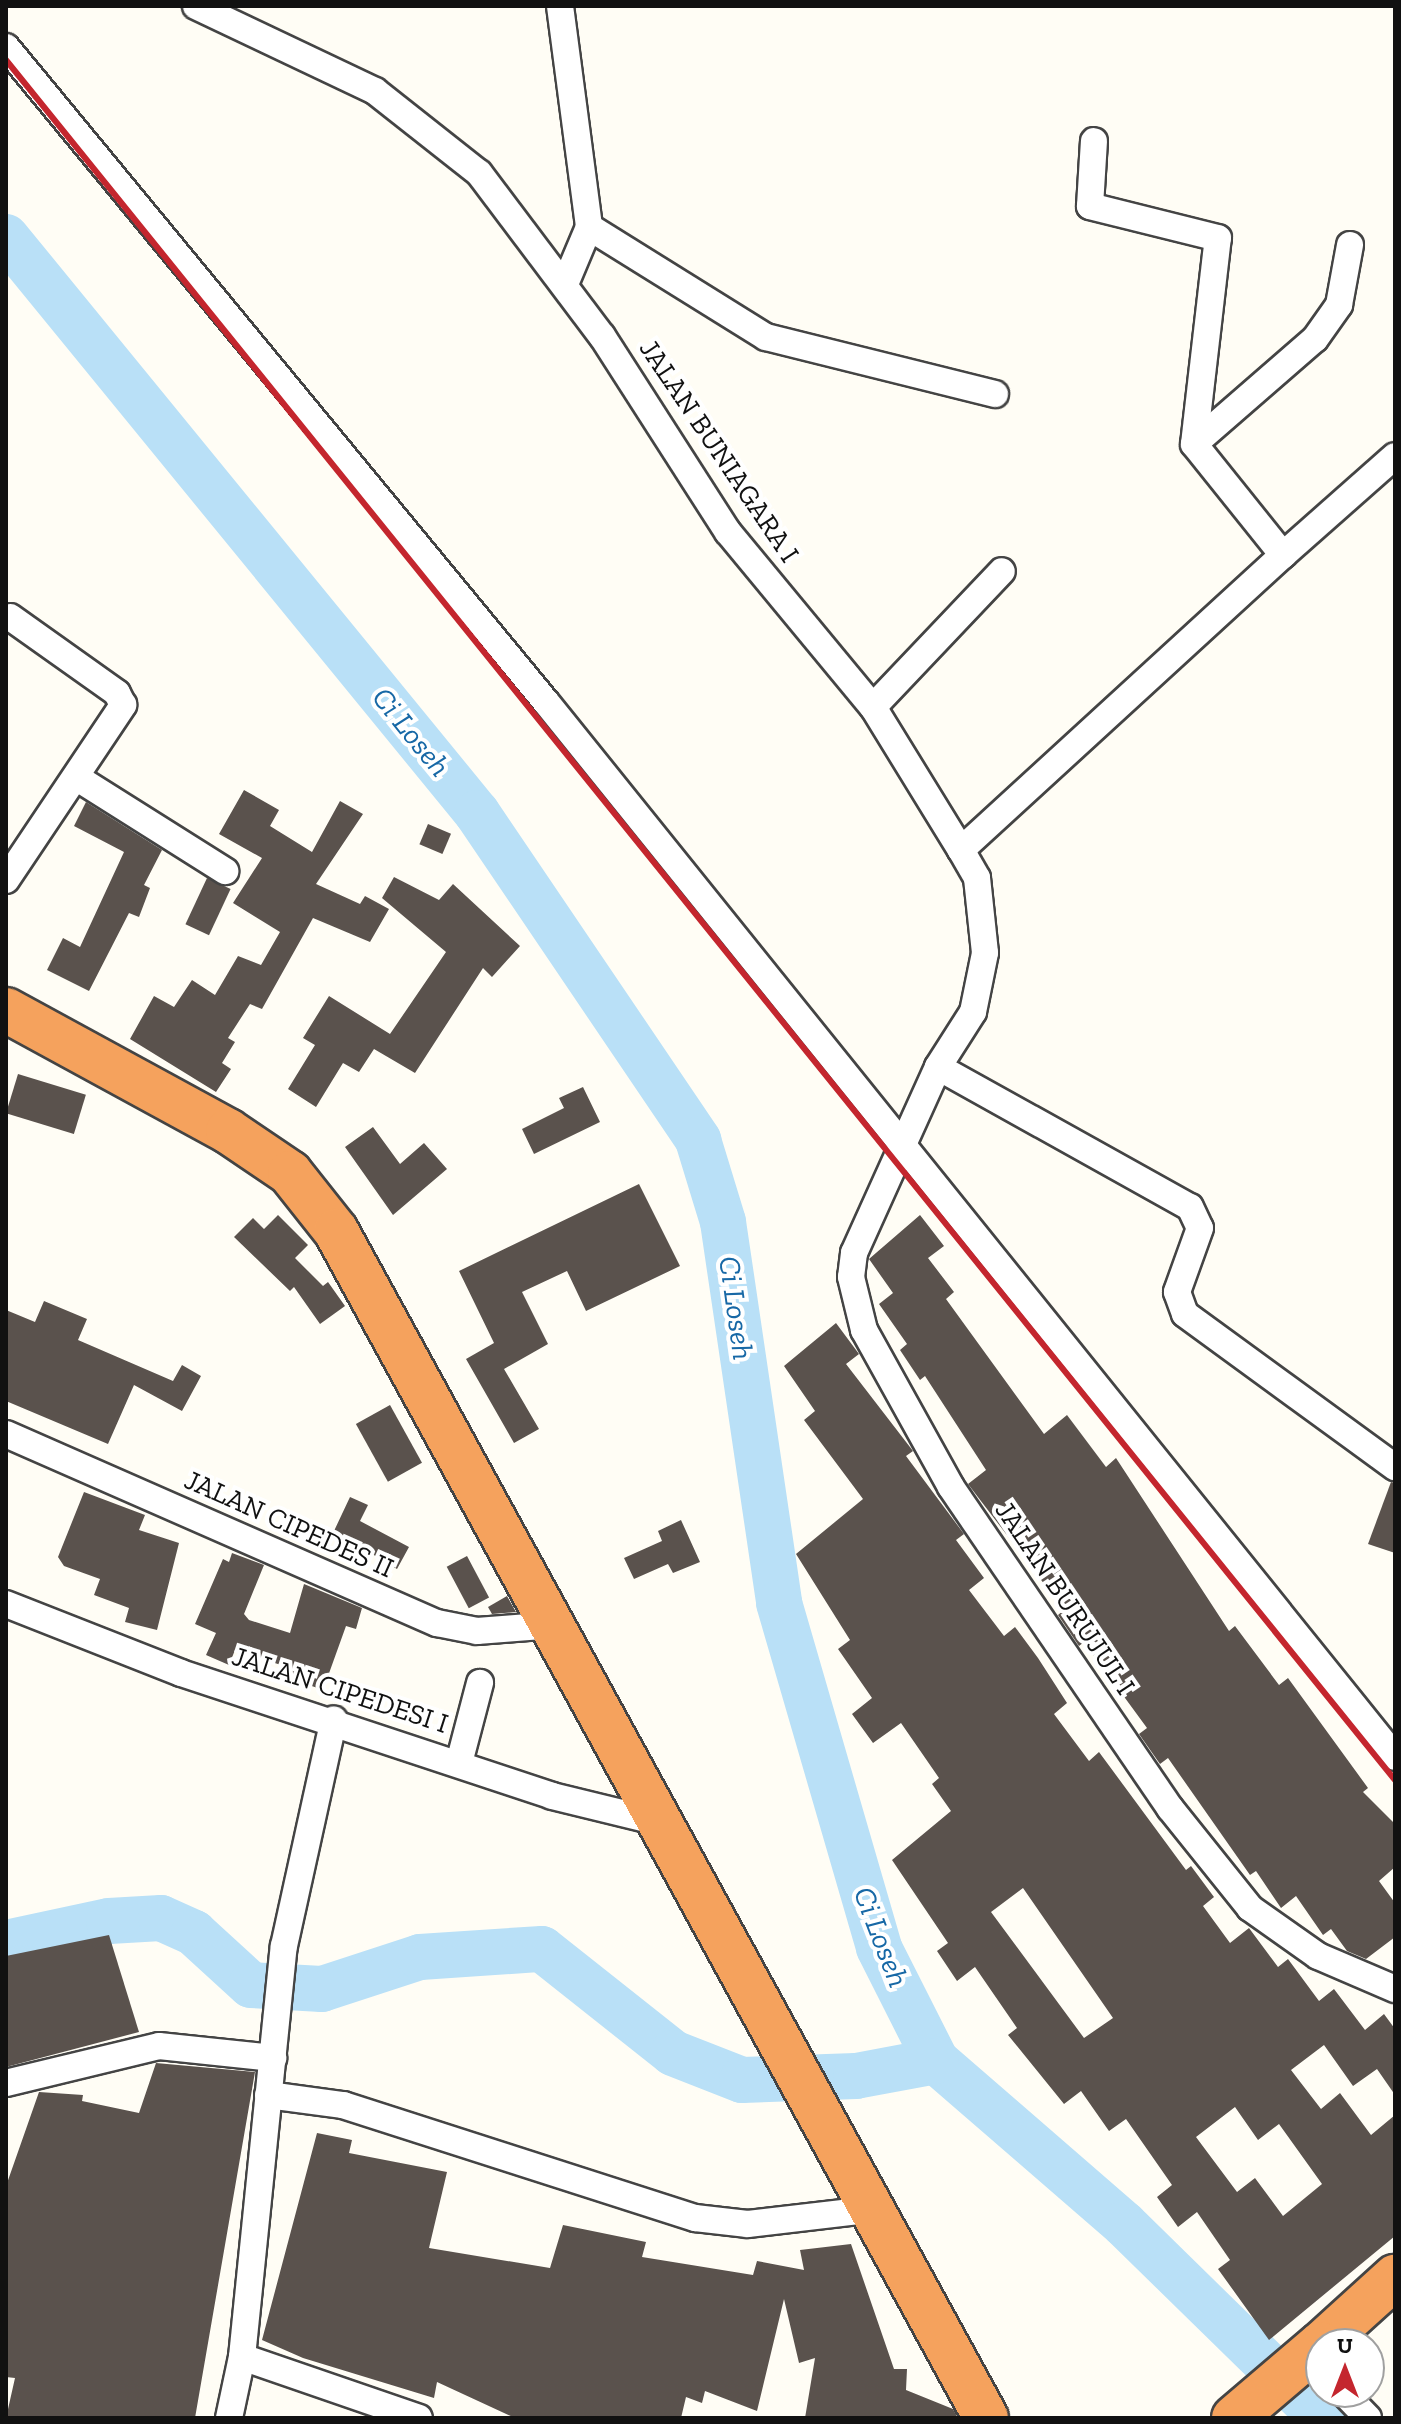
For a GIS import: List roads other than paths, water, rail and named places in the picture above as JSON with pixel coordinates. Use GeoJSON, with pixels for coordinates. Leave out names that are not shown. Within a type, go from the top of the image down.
{"type":"FeatureCollection","features":[{"type":"Feature","properties":{"kind":"highway"},"geometry":{"type":"LineString","coordinates":[[6,1010],[176,1098],[290,1173],[353,1258],[555,1625],[659,1822],[875,2209],[986,2418]]}},
{"type":"Feature","properties":{"kind":"highway"},"geometry":{"type":"LineString","coordinates":[[1340,2328],[1395,2277]]}},
{"type":"Feature","properties":{"kind":"highway"},"geometry":{"type":"LineString","coordinates":[[1234,2418],[1305,2359]]}},
{"type":"Feature","properties":{"kind":"street","name":"JALAN BUNIAGARA I"},"geometry":{"type":"LineString","coordinates":[[196,6],[407,110],[479,173],[565,284],[728,532],[873,707],[977,878],[985,953],[973,1012],[938,1067],[902,1150]]}},
{"type":"Feature","properties":{"kind":"street"},"geometry":{"type":"LineString","coordinates":[[560,6],[589,227],[565,284]]}},
{"type":"Feature","properties":{"kind":"street"},"geometry":{"type":"LineString","coordinates":[[6,47],[546,702],[902,1150],[1395,1757]]}},
{"type":"Feature","properties":{"kind":"street"},"geometry":{"type":"LineString","coordinates":[[1094,141],[1090,206],[1215,234],[1221,243],[1194,444],[1283,555]]}},
{"type":"Feature","properties":{"kind":"street"},"geometry":{"type":"LineString","coordinates":[[589,227],[766,337],[995,394]]}},
{"type":"Feature","properties":{"kind":"street"},"geometry":{"type":"LineString","coordinates":[[1194,444],[1315,339],[1339,305],[1350,245]]}},
{"type":"Feature","properties":{"kind":"street"},"geometry":{"type":"LineString","coordinates":[[961,850],[1395,456]]}},
{"type":"Feature","properties":{"kind":"street"},"geometry":{"type":"LineString","coordinates":[[873,707],[1002,571]]}},
{"type":"Feature","properties":{"kind":"street"},"geometry":{"type":"LineString","coordinates":[[6,880],[79,779],[121,710],[122,699],[10,617]]}},
{"type":"Feature","properties":{"kind":"street"},"geometry":{"type":"LineString","coordinates":[[79,779],[225,871]]}},
{"type":"Feature","properties":{"kind":"street"},"geometry":{"type":"LineString","coordinates":[[938,1067],[1190,1207],[1200,1228],[1177,1292],[1185,1314],[1395,1467]]}},
{"type":"Feature","properties":{"kind":"street","name":"JALAN BURUJUL I"},"geometry":{"type":"LineString","coordinates":[[902,1150],[854,1253],[851,1277],[864,1330],[951,1487],[1170,1808],[1250,1908],[1318,1956],[1395,1989]]}},
{"type":"Feature","properties":{"kind":"street","name":"JALAN CIPEDES II"},"geometry":{"type":"LineString","coordinates":[[6,1434],[437,1623],[477,1631],[555,1625]]}},
{"type":"Feature","properties":{"kind":"street","name":"JALAN CIPEDESI I"},"geometry":{"type":"LineString","coordinates":[[6,1604],[181,1673],[334,1719],[552,1796],[659,1822]]}},
{"type":"Feature","properties":{"kind":"street"},"geometry":{"type":"LineString","coordinates":[[459,1763],[480,1683]]}},
{"type":"Feature","properties":{"kind":"street"},"geometry":{"type":"LineString","coordinates":[[229,2418],[242,2357],[284,1946],[334,1719]]}},
{"type":"Feature","properties":{"kind":"street"},"geometry":{"type":"LineString","coordinates":[[6,2083],[159,2046],[273,2058]]}},
{"type":"Feature","properties":{"kind":"street"},"geometry":{"type":"LineString","coordinates":[[268,2095],[343,2105],[695,2218],[748,2224],[875,2209]]}},
{"type":"Feature","properties":{"kind":"street"},"geometry":{"type":"LineString","coordinates":[[242,2357],[419,2418]]}},
{"type":"Feature","properties":{"kind":"waterway","name":"Ci Loseh"},"geometry":{"type":"LineString","coordinates":[[6,237],[477,813],[698,1140],[723,1222],[779,1603],[879,1948],[936,2061],[1124,2224],[1322,2418]]}},
{"type":"Feature","properties":{"kind":"waterway"},"geometry":{"type":"LineString","coordinates":[[6,1943],[109,1921],[161,1918],[194,1933],[251,1985],[322,1989],[420,1957],[542,1949],[673,2053],[742,2080],[856,2076],[936,2061]]}},
{"type":"Feature","properties":{"kind":"railway"},"geometry":{"type":"LineString","coordinates":[[6,60],[1395,1780]]}}]}
